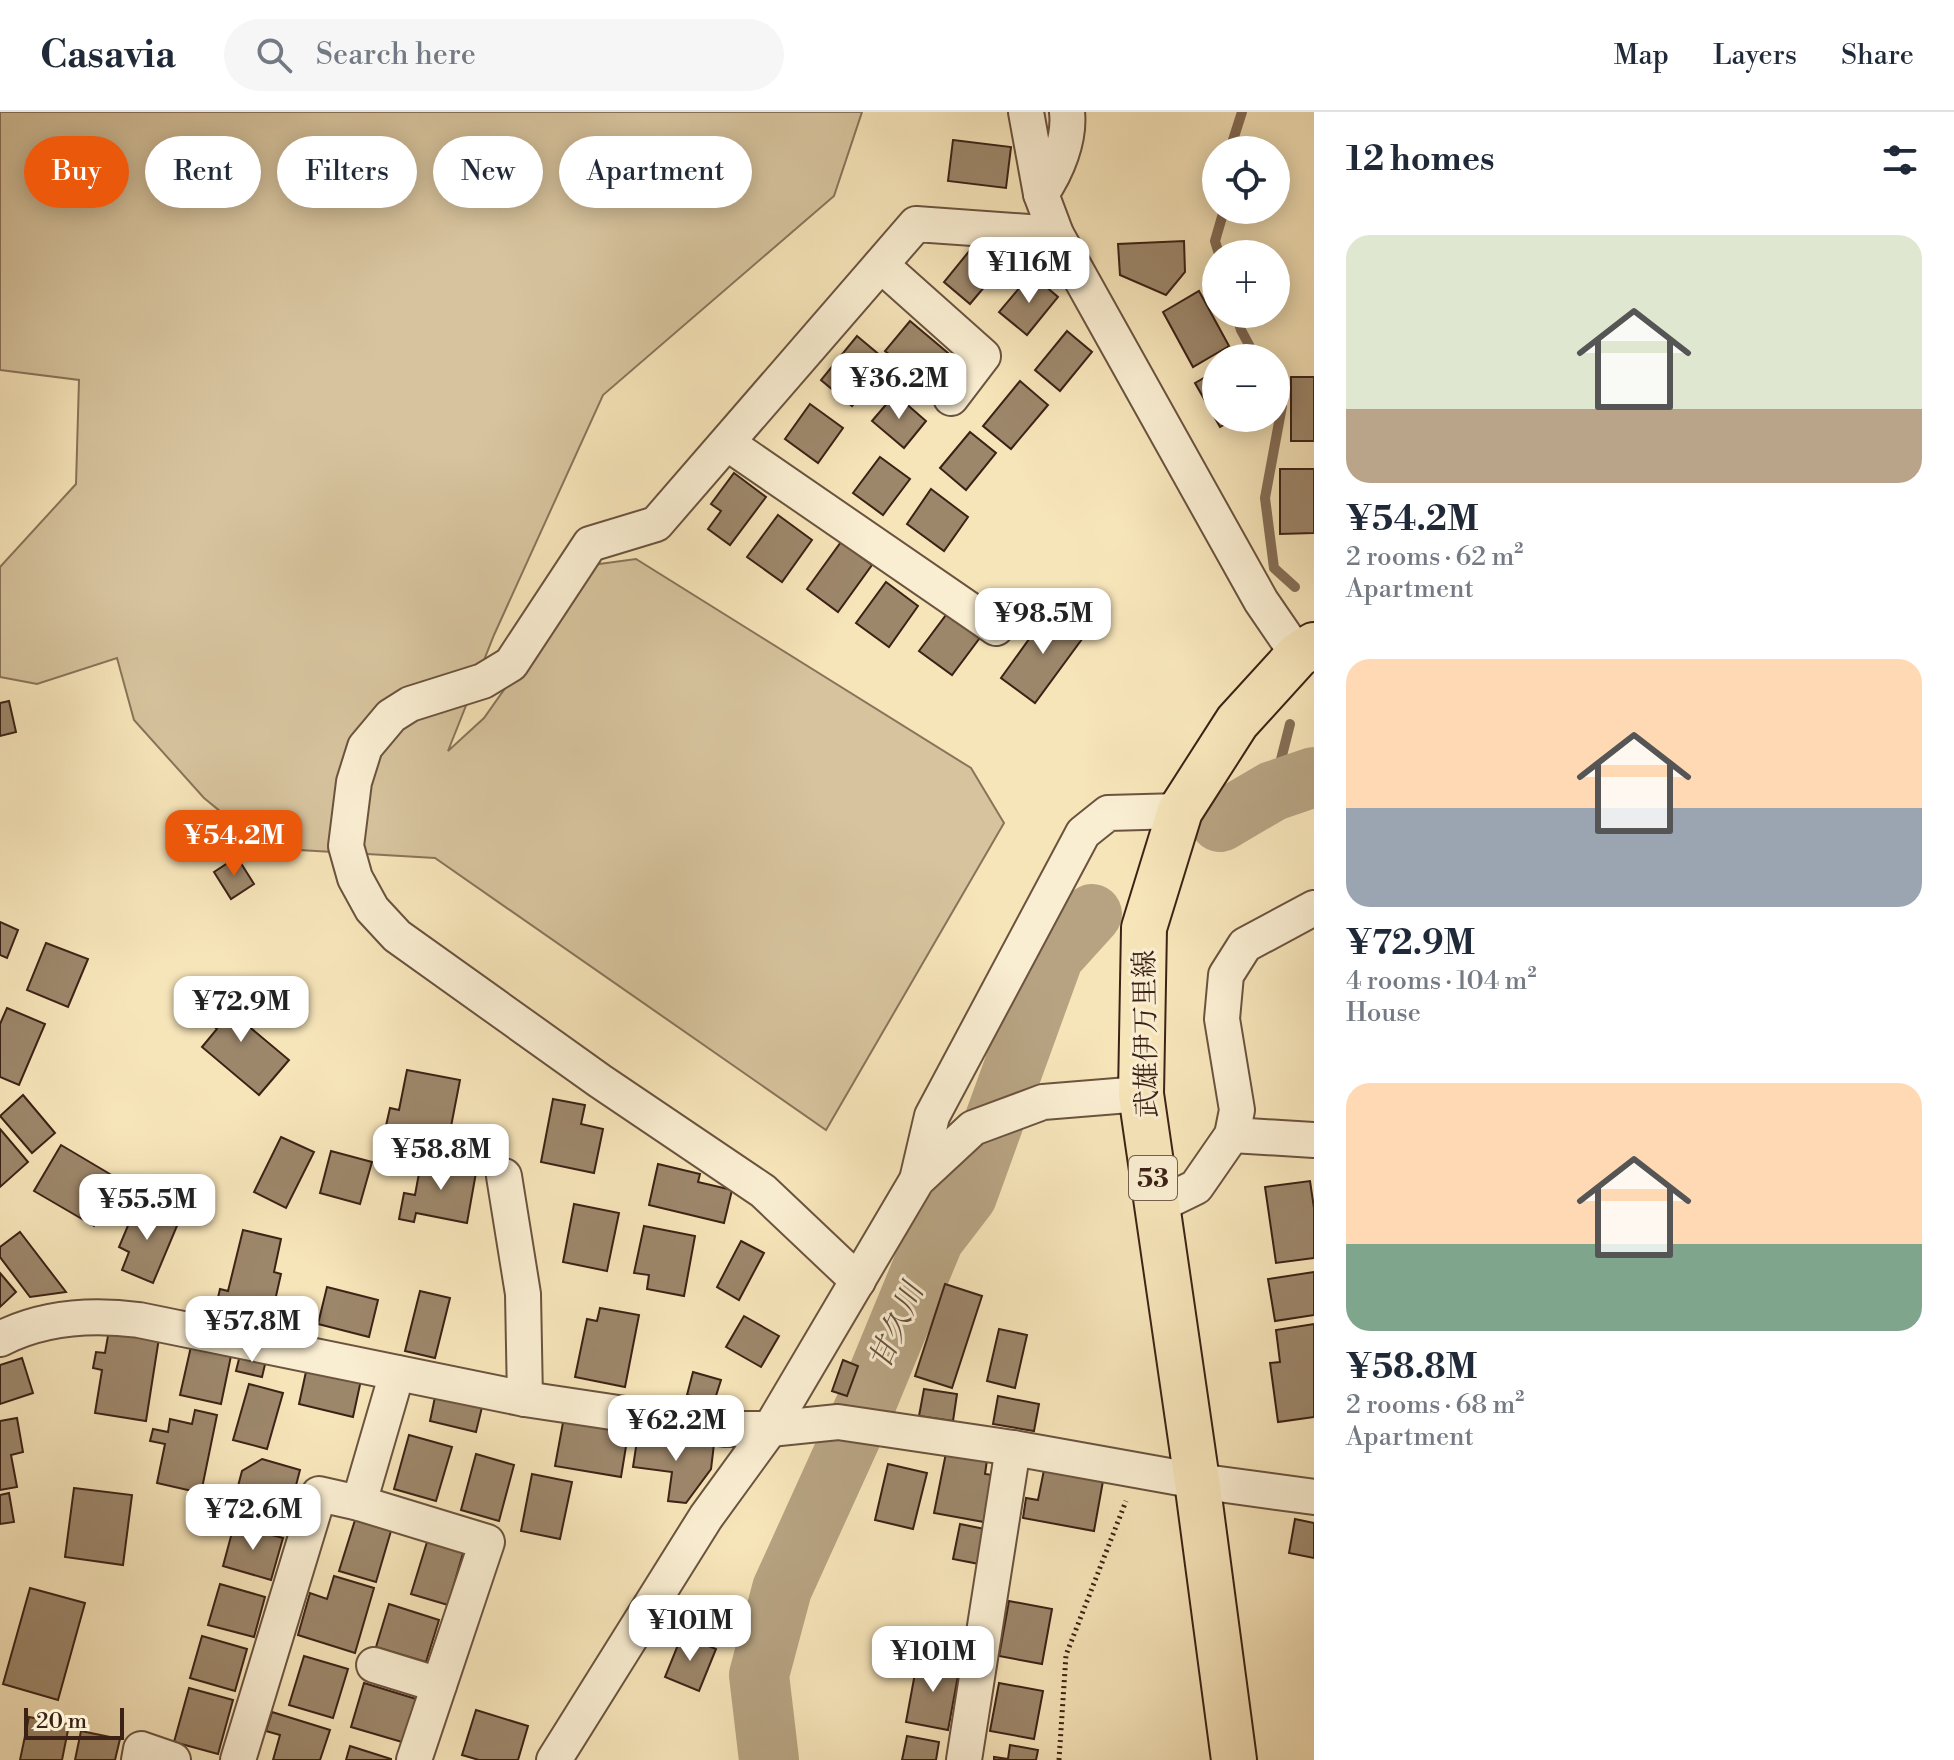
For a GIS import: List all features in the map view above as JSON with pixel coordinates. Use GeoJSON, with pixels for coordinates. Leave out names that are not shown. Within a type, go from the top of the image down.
{"type":"FeatureCollection","features":[{"type":"Feature","properties":{"kind":"main road","name":"武雄伊万里線"},"geometry":{"type":"LineString","coordinates":[[1234,1760],[1141,1094],[1144,928],[1180,811],[1237,722],[1306,650]]}},
{"type":"Feature","properties":{"kind":"street"},"geometry":{"type":"LineString","coordinates":[[1026,112],[1041,194],[1056,234],[1261,601],[1306,650]]}},
{"type":"Feature","properties":{"kind":"street"},"geometry":{"type":"LineString","coordinates":[[1041,194],[1051,180],[1069,129],[1067,112]]}},
{"type":"Feature","properties":{"kind":"street"},"geometry":{"type":"LineString","coordinates":[[858,1281],[763,1191],[600,1081],[397,936],[355,878],[346,846],[354,782],[365,747],[391,716],[410,704],[483,681],[511,664],[590,544],[656,524],[916,224],[1056,234]]}},
{"type":"Feature","properties":{"kind":"street"},"geometry":{"type":"LineString","coordinates":[[881,265],[983,356],[951,398]]}},
{"type":"Feature","properties":{"kind":"street"},"geometry":{"type":"LineString","coordinates":[[727,443],[996,628]]}},
{"type":"Feature","properties":{"kind":"street"},"geometry":{"type":"LineString","coordinates":[[917,1180],[932,1116],[1083,833],[1108,813],[1180,811]]}},
{"type":"Feature","properties":{"kind":"street"},"geometry":{"type":"LineString","coordinates":[[1157,1206],[1196,1187],[1232,1135],[1237,1110],[1222,1019],[1226,975],[1245,945],[1314,908]]}},
{"type":"Feature","properties":{"kind":"street"},"geometry":{"type":"LineString","coordinates":[[554,1760],[706,1517],[770,1429],[917,1180],[973,1128],[1043,1102],[1141,1094]]}},
{"type":"Feature","properties":{"kind":"street"},"geometry":{"type":"LineString","coordinates":[[1232,1135],[1314,1140]]}},
{"type":"Feature","properties":{"kind":"street"},"geometry":{"type":"LineString","coordinates":[[504,1176],[523,1294],[525,1399]]}},
{"type":"Feature","properties":{"kind":"street"},"geometry":{"type":"LineString","coordinates":[[0,1339],[56,1320],[99,1315],[139,1320],[525,1399],[725,1429],[770,1429],[838,1422],[1013,1448],[1197,1481],[1314,1497]]}},
{"type":"Feature","properties":{"kind":"street"},"geometry":{"type":"LineString","coordinates":[[359,1503],[397,1373]]}},
{"type":"Feature","properties":{"kind":"street"},"geometry":{"type":"LineString","coordinates":[[964,1760],[1013,1448]]}},
{"type":"Feature","properties":{"kind":"street"},"geometry":{"type":"LineString","coordinates":[[238,1760],[319,1494],[487,1542],[414,1760]]}},
{"type":"Feature","properties":{"kind":"street"},"geometry":{"type":"LineString","coordinates":[[374,1665],[439,1685]]}},
{"type":"Feature","properties":{"kind":"street"},"geometry":{"type":"LineString","coordinates":[[139,1760],[141,1749],[173,1760]]}},
{"type":"Feature","properties":{"kind":"path"},"geometry":{"type":"LineString","coordinates":[[1059,1760],[1066,1655],[1138,1470]]}},
{"type":"Feature","properties":{"kind":"shaded area"},"geometry":{"type":"Polygon","coordinates":[[[0,112],[862,112],[834,196],[603,395],[494,635],[448,751],[484,718],[592,565],[636,559],[971,768],[1004,823],[826,1130],[435,858],[265,848],[204,798],[134,720],[117,658],[37,684],[0,677],[0,567],[76,484],[79,380],[0,370],[0,112]]]}},
{"type":"Feature","properties":{"kind":"building"},"geometry":{"type":"Polygon","coordinates":[[[953,140],[1011,147],[1006,188],[948,181],[953,140]]]}},
{"type":"Feature","properties":{"kind":"building"},"geometry":{"type":"Polygon","coordinates":[[[1184,241],[1185,272],[1166,295],[1120,275],[1118,244],[1184,241]]]}},
{"type":"Feature","properties":{"kind":"building"},"geometry":{"type":"Polygon","coordinates":[[[975,244],[1001,267],[970,304],[944,282],[975,244]]]}},
{"type":"Feature","properties":{"kind":"building"},"geometry":{"type":"Polygon","coordinates":[[[1031,274],[1058,297],[1027,335],[999,312],[1031,274]]]}},
{"type":"Feature","properties":{"kind":"building"},"geometry":{"type":"Polygon","coordinates":[[[1199,291],[1202,296],[1202,328],[1219,328],[1228,344],[1202,344],[1202,362],[1193,367],[1163,312],[1199,291]]]}},
{"type":"Feature","properties":{"kind":"building"},"geometry":{"type":"Polygon","coordinates":[[[910,321],[948,353],[924,383],[885,351],[910,321]]]}},
{"type":"Feature","properties":{"kind":"building"},"geometry":{"type":"Polygon","coordinates":[[[1067,331],[1092,352],[1060,391],[1035,370],[1067,331]]]}},
{"type":"Feature","properties":{"kind":"building"},"geometry":{"type":"Polygon","coordinates":[[[857,336],[888,362],[852,406],[821,380],[857,336]]]}},
{"type":"Feature","properties":{"kind":"building"},"geometry":{"type":"Polygon","coordinates":[[[1291,377],[1314,377],[1314,441],[1291,441],[1291,377]]]}},
{"type":"Feature","properties":{"kind":"building"},"geometry":{"type":"Polygon","coordinates":[[[1202,379],[1202,395],[1195,383],[1202,379]]]}},
{"type":"Feature","properties":{"kind":"building"},"geometry":{"type":"Polygon","coordinates":[[[1020,381],[1048,405],[1011,449],[983,426],[1020,381]]]}},
{"type":"Feature","properties":{"kind":"building"},"geometry":{"type":"Polygon","coordinates":[[[895,394],[926,421],[904,448],[872,421],[895,394]]]}},
{"type":"Feature","properties":{"kind":"building"},"geometry":{"type":"Polygon","coordinates":[[[810,404],[843,428],[818,463],[785,439],[810,404]]]}},
{"type":"Feature","properties":{"kind":"building"},"geometry":{"type":"Polygon","coordinates":[[[970,432],[996,453],[966,490],[940,468],[970,432]]]}},
{"type":"Feature","properties":{"kind":"building"},"geometry":{"type":"Polygon","coordinates":[[[880,457],[910,479],[883,515],[853,493],[880,457]]]}},
{"type":"Feature","properties":{"kind":"building"},"geometry":{"type":"Polygon","coordinates":[[[1280,469],[1314,469],[1314,533],[1280,534],[1280,469]]]}},
{"type":"Feature","properties":{"kind":"building"},"geometry":{"type":"Polygon","coordinates":[[[734,473],[766,497],[730,545],[708,529],[721,511],[711,504],[734,473]]]}},
{"type":"Feature","properties":{"kind":"building"},"geometry":{"type":"Polygon","coordinates":[[[931,489],[968,517],[944,551],[907,524],[931,489]]]}},
{"type":"Feature","properties":{"kind":"building"},"geometry":{"type":"Polygon","coordinates":[[[778,515],[812,540],[782,582],[747,557],[778,515]]]}},
{"type":"Feature","properties":{"kind":"building"},"geometry":{"type":"Polygon","coordinates":[[[841,542],[872,565],[838,612],[807,589],[841,542]]]}},
{"type":"Feature","properties":{"kind":"building"},"geometry":{"type":"Polygon","coordinates":[[[886,582],[918,606],[889,647],[856,623],[886,582]]]}},
{"type":"Feature","properties":{"kind":"building"},"geometry":{"type":"Polygon","coordinates":[[[1050,610],[1085,635],[1035,703],[1001,678],[1050,610]]]}},
{"type":"Feature","properties":{"kind":"building"},"geometry":{"type":"Polygon","coordinates":[[[949,611],[982,635],[952,675],[919,651],[949,611]]]}},
{"type":"Feature","properties":{"kind":"building"},"geometry":{"type":"Polygon","coordinates":[[[9,701],[16,732],[0,736],[0,703],[9,701]]]}},
{"type":"Feature","properties":{"kind":"building"},"geometry":{"type":"Polygon","coordinates":[[[237,857],[254,884],[231,899],[214,872],[237,857]]]}},
{"type":"Feature","properties":{"kind":"building"},"geometry":{"type":"Polygon","coordinates":[[[0,922],[18,930],[7,958],[0,955],[0,922]]]}},
{"type":"Feature","properties":{"kind":"building"},"geometry":{"type":"Polygon","coordinates":[[[46,943],[88,959],[68,1007],[27,990],[46,943]]]}},
{"type":"Feature","properties":{"kind":"building"},"geometry":{"type":"Polygon","coordinates":[[[227,987],[250,1007],[240,1019],[289,1060],[259,1095],[202,1047],[217,1029],[202,1017],[227,987]]]}},
{"type":"Feature","properties":{"kind":"building"},"geometry":{"type":"Polygon","coordinates":[[[7,1008],[45,1024],[19,1085],[0,1077],[0,1024],[7,1008]]]}},
{"type":"Feature","properties":{"kind":"building"},"geometry":{"type":"Polygon","coordinates":[[[407,1070],[460,1080],[448,1142],[385,1130],[390,1108],[399,1110],[407,1070]]]}},
{"type":"Feature","properties":{"kind":"building"},"geometry":{"type":"Polygon","coordinates":[[[23,1095],[55,1133],[32,1153],[0,1116],[23,1095]]]}},
{"type":"Feature","properties":{"kind":"building"},"geometry":{"type":"Polygon","coordinates":[[[553,1099],[585,1105],[581,1124],[603,1129],[594,1173],[541,1162],[553,1099]]]}},
{"type":"Feature","properties":{"kind":"building"},"geometry":{"type":"Polygon","coordinates":[[[0,1129],[28,1162],[0,1187],[0,1129]]]}},
{"type":"Feature","properties":{"kind":"building"},"geometry":{"type":"Polygon","coordinates":[[[281,1137],[314,1152],[286,1208],[254,1192],[281,1137]]]}},
{"type":"Feature","properties":{"kind":"building"},"geometry":{"type":"Polygon","coordinates":[[[61,1145],[120,1180],[94,1226],[34,1191],[61,1145]]]}},
{"type":"Feature","properties":{"kind":"building"},"geometry":{"type":"Polygon","coordinates":[[[331,1151],[372,1162],[360,1204],[320,1193],[331,1151]]]}},
{"type":"Feature","properties":{"kind":"building"},"geometry":{"type":"Polygon","coordinates":[[[422,1157],[477,1167],[467,1223],[416,1213],[414,1222],[399,1219],[404,1193],[415,1195],[422,1157]]]}},
{"type":"Feature","properties":{"kind":"building"},"geometry":{"type":"Polygon","coordinates":[[[658,1164],[700,1174],[698,1182],[732,1190],[724,1223],[649,1205],[658,1164]]]}},
{"type":"Feature","properties":{"kind":"building"},"geometry":{"type":"Polygon","coordinates":[[[1310,1181],[1314,1208],[1314,1258],[1276,1263],[1265,1187],[1310,1181]]]}},
{"type":"Feature","properties":{"kind":"building"},"geometry":{"type":"Polygon","coordinates":[[[137,1204],[179,1221],[153,1283],[122,1270],[129,1252],[119,1247],[137,1204]]]}},
{"type":"Feature","properties":{"kind":"building"},"geometry":{"type":"Polygon","coordinates":[[[574,1204],[619,1213],[607,1271],[563,1262],[574,1204]]]}},
{"type":"Feature","properties":{"kind":"building"},"geometry":{"type":"Polygon","coordinates":[[[644,1226],[695,1236],[684,1296],[647,1289],[649,1275],[634,1273],[644,1226]]]}},
{"type":"Feature","properties":{"kind":"building"},"geometry":{"type":"Polygon","coordinates":[[[243,1230],[281,1239],[274,1272],[281,1274],[272,1314],[243,1306],[242,1312],[216,1306],[220,1289],[228,1291],[243,1230]]]}},
{"type":"Feature","properties":{"kind":"building"},"geometry":{"type":"Polygon","coordinates":[[[20,1232],[66,1292],[30,1297],[0,1257],[0,1247],[20,1232]]]}},
{"type":"Feature","properties":{"kind":"building"},"geometry":{"type":"Polygon","coordinates":[[[741,1241],[764,1253],[739,1300],[717,1287],[741,1241]]]}},
{"type":"Feature","properties":{"kind":"building"},"geometry":{"type":"Polygon","coordinates":[[[1314,1272],[1314,1315],[1275,1321],[1268,1279],[1314,1272]]]}},
{"type":"Feature","properties":{"kind":"building"},"geometry":{"type":"Polygon","coordinates":[[[0,1273],[16,1292],[0,1307],[0,1273]]]}},
{"type":"Feature","properties":{"kind":"building"},"geometry":{"type":"Polygon","coordinates":[[[945,1284],[982,1296],[952,1388],[915,1376],[945,1284]]]}},
{"type":"Feature","properties":{"kind":"building"},"geometry":{"type":"Polygon","coordinates":[[[327,1287],[378,1300],[369,1337],[318,1324],[327,1287]]]}},
{"type":"Feature","properties":{"kind":"building"},"geometry":{"type":"Polygon","coordinates":[[[420,1291],[450,1298],[435,1358],[405,1351],[420,1291]]]}},
{"type":"Feature","properties":{"kind":"building"},"geometry":{"type":"Polygon","coordinates":[[[600,1308],[639,1315],[625,1387],[575,1377],[587,1319],[597,1321],[600,1308]]]}},
{"type":"Feature","properties":{"kind":"building"},"geometry":{"type":"Polygon","coordinates":[[[744,1316],[779,1336],[761,1367],[726,1347],[744,1316]]]}},
{"type":"Feature","properties":{"kind":"building"},"geometry":{"type":"Polygon","coordinates":[[[1314,1324],[1314,1417],[1278,1422],[1270,1363],[1280,1362],[1276,1330],[1314,1324]]]}},
{"type":"Feature","properties":{"kind":"building"},"geometry":{"type":"Polygon","coordinates":[[[999,1329],[1027,1335],[1015,1388],[987,1381],[999,1329]]]}},
{"type":"Feature","properties":{"kind":"building"},"geometry":{"type":"Polygon","coordinates":[[[109,1330],[159,1338],[146,1421],[95,1413],[102,1370],[93,1368],[96,1352],[105,1353],[109,1330]]]}},
{"type":"Feature","properties":{"kind":"building"},"geometry":{"type":"Polygon","coordinates":[[[192,1342],[232,1351],[221,1404],[180,1395],[192,1342]]]}},
{"type":"Feature","properties":{"kind":"building"},"geometry":{"type":"Polygon","coordinates":[[[241,1351],[267,1356],[262,1377],[236,1371],[241,1351]]]}},
{"type":"Feature","properties":{"kind":"building"},"geometry":{"type":"Polygon","coordinates":[[[22,1358],[33,1393],[0,1404],[0,1365],[22,1358]]]}},
{"type":"Feature","properties":{"kind":"building"},"geometry":{"type":"Polygon","coordinates":[[[843,1360],[858,1366],[847,1396],[832,1391],[843,1360]]]}},
{"type":"Feature","properties":{"kind":"building"},"geometry":{"type":"Polygon","coordinates":[[[307,1367],[361,1380],[353,1417],[299,1404],[307,1367]]]}},
{"type":"Feature","properties":{"kind":"building"},"geometry":{"type":"Polygon","coordinates":[[[693,1372],[721,1380],[714,1402],[687,1395],[693,1372]]]}},
{"type":"Feature","properties":{"kind":"building"},"geometry":{"type":"Polygon","coordinates":[[[249,1384],[283,1393],[267,1449],[233,1440],[249,1384]]]}},
{"type":"Feature","properties":{"kind":"building"},"geometry":{"type":"Polygon","coordinates":[[[924,1389],[957,1394],[953,1421],[919,1416],[924,1389]]]}},
{"type":"Feature","properties":{"kind":"building"},"geometry":{"type":"Polygon","coordinates":[[[998,1396],[1039,1404],[1034,1431],[993,1424],[998,1396]]]}},
{"type":"Feature","properties":{"kind":"building"},"geometry":{"type":"Polygon","coordinates":[[[435,1397],[482,1407],[476,1432],[430,1421],[435,1397]]]}},
{"type":"Feature","properties":{"kind":"building"},"geometry":{"type":"Polygon","coordinates":[[[195,1410],[217,1415],[201,1493],[157,1483],[165,1444],[150,1441],[153,1429],[168,1432],[170,1419],[192,1424],[195,1410]]]}},
{"type":"Feature","properties":{"kind":"building"},"geometry":{"type":"Polygon","coordinates":[[[564,1417],[629,1428],[621,1477],[555,1466],[564,1417]]]}},
{"type":"Feature","properties":{"kind":"building"},"geometry":{"type":"Polygon","coordinates":[[[17,1418],[23,1452],[11,1455],[17,1487],[0,1490],[0,1421],[17,1418]]]}},
{"type":"Feature","properties":{"kind":"building"},"geometry":{"type":"Polygon","coordinates":[[[638,1434],[714,1444],[711,1469],[686,1503],[668,1501],[672,1472],[633,1467],[638,1434]]]}},
{"type":"Feature","properties":{"kind":"building"},"geometry":{"type":"Polygon","coordinates":[[[409,1435],[452,1447],[436,1501],[394,1489],[409,1435]]]}},
{"type":"Feature","properties":{"kind":"building"},"geometry":{"type":"Polygon","coordinates":[[[946,1453],[987,1460],[985,1474],[993,1475],[984,1522],[934,1513],[946,1453]]]}},
{"type":"Feature","properties":{"kind":"building"},"geometry":{"type":"Polygon","coordinates":[[[476,1454],[514,1465],[499,1521],[461,1510],[476,1454]]]}},
{"type":"Feature","properties":{"kind":"building"},"geometry":{"type":"Polygon","coordinates":[[[262,1459],[300,1470],[287,1520],[233,1505],[242,1471],[262,1459]]]}},
{"type":"Feature","properties":{"kind":"building"},"geometry":{"type":"Polygon","coordinates":[[[888,1464],[927,1473],[913,1529],[875,1520],[888,1464]]]}},
{"type":"Feature","properties":{"kind":"building"},"geometry":{"type":"Polygon","coordinates":[[[1044,1470],[1103,1481],[1094,1531],[1023,1518],[1026,1498],[1038,1500],[1044,1470]]]}},
{"type":"Feature","properties":{"kind":"building"},"geometry":{"type":"Polygon","coordinates":[[[532,1474],[572,1482],[560,1539],[521,1531],[532,1474]]]}},
{"type":"Feature","properties":{"kind":"building"},"geometry":{"type":"Polygon","coordinates":[[[74,1488],[132,1495],[123,1565],[65,1557],[74,1488]]]}},
{"type":"Feature","properties":{"kind":"building"},"geometry":{"type":"Polygon","coordinates":[[[9,1493],[14,1522],[0,1524],[0,1495],[9,1493]]]}},
{"type":"Feature","properties":{"kind":"building"},"geometry":{"type":"Polygon","coordinates":[[[1295,1519],[1314,1523],[1314,1558],[1289,1553],[1295,1519]]]}},
{"type":"Feature","properties":{"kind":"building"},"geometry":{"type":"Polygon","coordinates":[[[355,1520],[391,1531],[376,1582],[339,1571],[355,1520]]]}},
{"type":"Feature","properties":{"kind":"building"},"geometry":{"type":"Polygon","coordinates":[[[960,1524],[985,1529],[979,1564],[953,1559],[960,1524]]]}},
{"type":"Feature","properties":{"kind":"building"},"geometry":{"type":"Polygon","coordinates":[[[234,1525],[283,1538],[271,1580],[223,1566],[234,1525]]]}},
{"type":"Feature","properties":{"kind":"building"},"geometry":{"type":"Polygon","coordinates":[[[427,1542],[463,1553],[448,1605],[411,1594],[427,1542]]]}},
{"type":"Feature","properties":{"kind":"building"},"geometry":{"type":"Polygon","coordinates":[[[334,1576],[374,1588],[355,1653],[298,1635],[310,1593],[327,1599],[334,1576]]]}},
{"type":"Feature","properties":{"kind":"building"},"geometry":{"type":"Polygon","coordinates":[[[220,1584],[265,1597],[254,1637],[208,1625],[220,1584]]]}},
{"type":"Feature","properties":{"kind":"building"},"geometry":{"type":"Polygon","coordinates":[[[30,1588],[85,1603],[58,1700],[3,1684],[30,1588]]]}},
{"type":"Feature","properties":{"kind":"building"},"geometry":{"type":"Polygon","coordinates":[[[1009,1601],[1052,1609],[1042,1664],[999,1656],[1009,1601]]]}},
{"type":"Feature","properties":{"kind":"building"},"geometry":{"type":"Polygon","coordinates":[[[389,1604],[439,1620],[426,1662],[376,1647],[389,1604]]]}},
{"type":"Feature","properties":{"kind":"building"},"geometry":{"type":"Polygon","coordinates":[[[682,1635],[716,1649],[699,1691],[665,1677],[682,1635]]]}},
{"type":"Feature","properties":{"kind":"building"},"geometry":{"type":"Polygon","coordinates":[[[202,1636],[247,1649],[235,1691],[190,1678],[202,1636]]]}},
{"type":"Feature","properties":{"kind":"building"},"geometry":{"type":"Polygon","coordinates":[[[304,1656],[348,1669],[333,1718],[289,1705],[304,1656]]]}},
{"type":"Feature","properties":{"kind":"building"},"geometry":{"type":"Polygon","coordinates":[[[918,1657],[960,1665],[948,1730],[906,1722],[918,1657]]]}},
{"type":"Feature","properties":{"kind":"building"},"geometry":{"type":"Polygon","coordinates":[[[364,1683],[416,1699],[402,1742],[351,1727],[364,1683]]]}},
{"type":"Feature","properties":{"kind":"building"},"geometry":{"type":"Polygon","coordinates":[[[999,1683],[1043,1691],[1034,1739],[990,1731],[999,1683]]]}},
{"type":"Feature","properties":{"kind":"building"},"geometry":{"type":"Polygon","coordinates":[[[189,1688],[233,1700],[218,1754],[174,1742],[189,1688]]]}},
{"type":"Feature","properties":{"kind":"building"},"geometry":{"type":"Polygon","coordinates":[[[476,1710],[528,1726],[518,1760],[479,1760],[462,1755],[476,1710]]]}},
{"type":"Feature","properties":{"kind":"building"},"geometry":{"type":"Polygon","coordinates":[[[272,1712],[330,1730],[320,1760],[273,1760],[280,1735],[266,1731],[272,1712]]]}},
{"type":"Feature","properties":{"kind":"building"},"geometry":{"type":"Polygon","coordinates":[[[29,1717],[69,1725],[62,1760],[20,1760],[29,1717]]]}},
{"type":"Feature","properties":{"kind":"building"},"geometry":{"type":"Polygon","coordinates":[[[81,1731],[120,1739],[115,1760],[75,1760],[81,1731]]]}},
{"type":"Feature","properties":{"kind":"building"},"geometry":{"type":"Polygon","coordinates":[[[907,1736],[939,1742],[936,1760],[902,1760],[907,1736]]]}},
{"type":"Feature","properties":{"kind":"building"},"geometry":{"type":"Polygon","coordinates":[[[1010,1745],[1038,1750],[1036,1760],[994,1760],[994,1757],[1008,1759],[1010,1745]]]}},
{"type":"Feature","properties":{"kind":"building"},"geometry":{"type":"Polygon","coordinates":[[[350,1746],[391,1759],[391,1760],[346,1760],[350,1746]]]}},
{"type":"Feature","properties":{"kind":"waterway"},"geometry":{"type":"LineString","coordinates":[[1234,136],[1242,112]]}},
{"type":"Feature","properties":{"kind":"waterway"},"geometry":{"type":"LineString","coordinates":[[1215,240],[1220,224]]}},
{"type":"Feature","properties":{"kind":"waterway"},"geometry":{"type":"LineString","coordinates":[[1240,328],[1248,344]]}},
{"type":"Feature","properties":{"kind":"waterway"},"geometry":{"type":"LineString","coordinates":[[1277,432],[1265,498],[1274,568],[1295,587]]}},
{"type":"Feature","properties":{"kind":"waterway"},"geometry":{"type":"LineString","coordinates":[[1273,791],[1290,724]]}},
{"type":"Feature","properties":{"kind":"waterway","name":"甘久川"},"geometry":{"type":"LineString","coordinates":[[1220,822],[1273,791],[1314,777]]}},
{"type":"Feature","properties":{"kind":"waterway","name":"甘久川"},"geometry":{"type":"LineString","coordinates":[[769,1760],[759,1675],[782,1589],[866,1404],[934,1239],[967,1196],[1054,956],[1092,914]]}}]}
